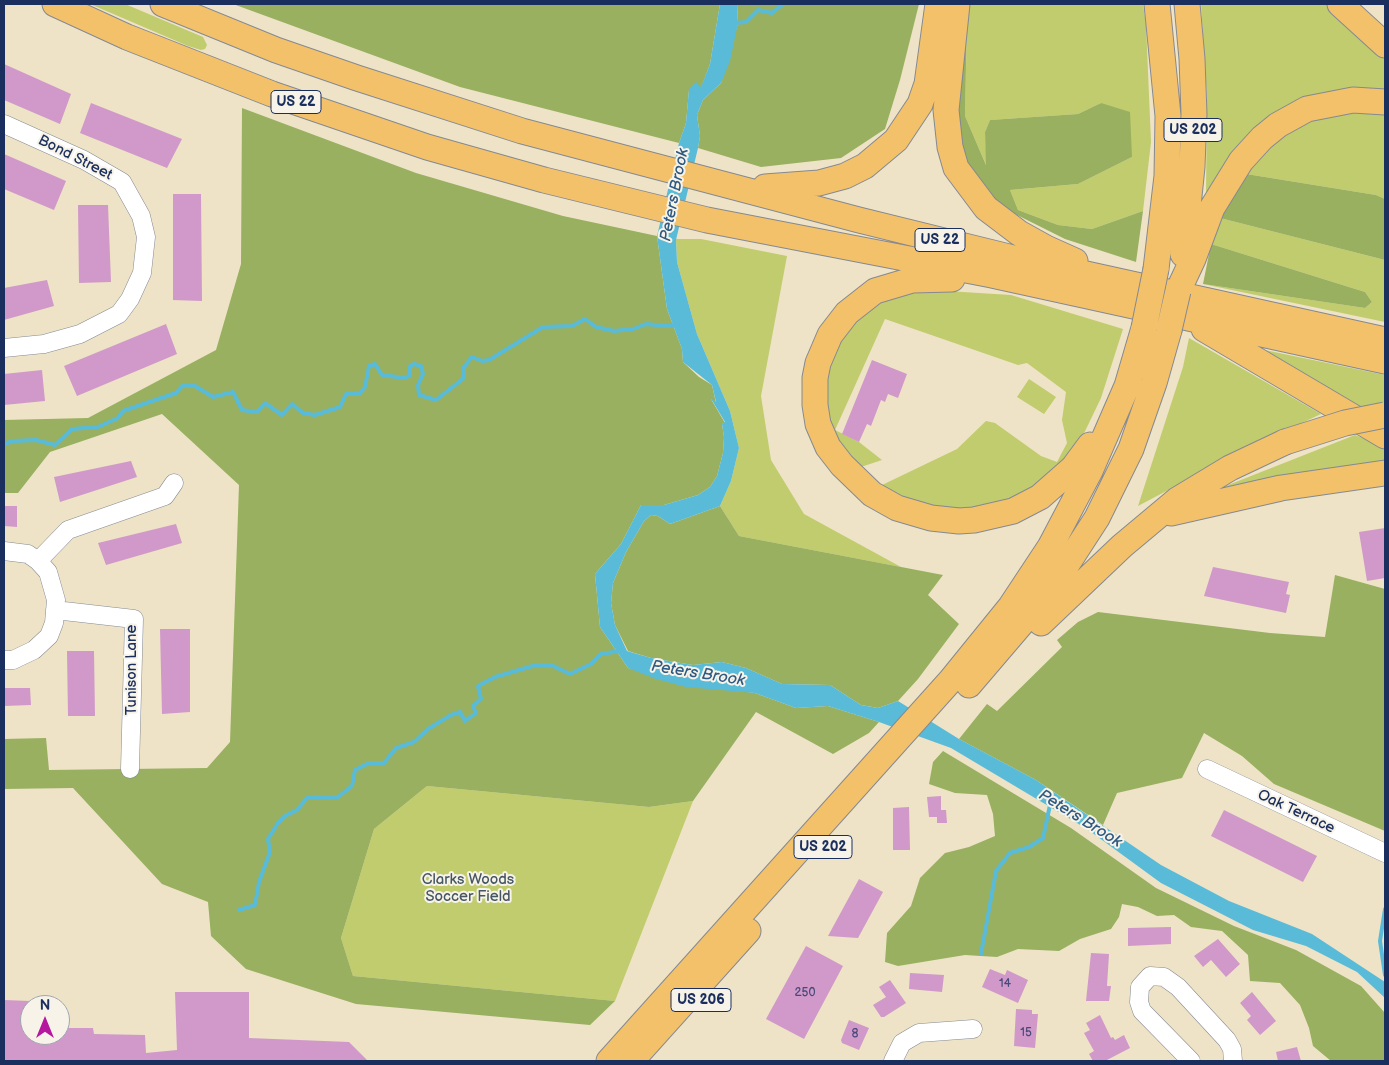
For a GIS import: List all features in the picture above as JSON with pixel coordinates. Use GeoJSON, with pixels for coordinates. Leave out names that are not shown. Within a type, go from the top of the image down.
{"type":"FeatureCollection","features":[{"type":"Feature","properties":{"kind":"highway","name":"US 22"},"geometry":{"type":"LineString","coordinates":[[56,4],[128,37],[210,70],[340,118],[468,159],[636,204],[707,220],[992,275],[1177,324],[1385,361]]}},
{"type":"Feature","properties":{"kind":"highway","name":"US 22"},"geometry":{"type":"LineString","coordinates":[[163,4],[276,50],[438,105],[522,131],[745,190],[1000,254],[1385,340]]}},
{"type":"Feature","properties":{"kind":"highway"},"geometry":{"type":"LineString","coordinates":[[745,190],[832,180],[865,166],[896,140],[920,104],[927,84],[938,4]]}},
{"type":"Feature","properties":{"kind":"highway"},"geometry":{"type":"LineString","coordinates":[[957,4],[946,110],[950,147],[961,175],[986,208],[1019,233],[1046,248],[1136,285]]}},
{"type":"Feature","properties":{"kind":"highway","name":"US 202"},"geometry":{"type":"LineString","coordinates":[[958,684],[1050,547],[1090,471],[1127,386],[1144,328],[1156,270],[1167,176],[1168,116],[1157,4]]}},
{"type":"Feature","properties":{"kind":"highway","name":"US 202"},"geometry":{"type":"LineString","coordinates":[[619,1058],[958,684],[1051,588],[1097,518],[1136,434],[1177,324],[1178,291],[1188,257],[1194,114],[1187,4]]}},
{"type":"Feature","properties":{"kind":"highway"},"geometry":{"type":"LineString","coordinates":[[1340,4],[1385,45]]}},
{"type":"Feature","properties":{"kind":"highway"},"geometry":{"type":"LineString","coordinates":[[1364,4],[1385,23]]}},
{"type":"Feature","properties":{"kind":"highway"},"geometry":{"type":"LineString","coordinates":[[1188,257],[1212,208],[1232,174],[1251,150],[1278,124],[1307,109],[1338,102],[1367,100],[1385,102]]}},
{"type":"Feature","properties":{"kind":"highway"},"geometry":{"type":"LineString","coordinates":[[992,275],[970,280],[926,278],[888,285],[863,299],[847,313],[830,336],[818,364],[815,378],[815,405],[818,424],[828,447],[862,486],[897,508],[930,518],[959,521],[974,520],[1013,511],[1040,497],[1073,468],[1092,443],[1111,403],[1127,386]]}},
{"type":"Feature","properties":{"kind":"highway"},"geometry":{"type":"LineString","coordinates":[[1177,324],[1385,436]]}},
{"type":"Feature","properties":{"kind":"highway"},"geometry":{"type":"LineString","coordinates":[[958,684],[1026,638],[1096,569],[1178,500],[1208,481],[1257,454],[1285,442],[1338,426],[1385,415]]}},
{"type":"Feature","properties":{"kind":"highway"},"geometry":{"type":"LineString","coordinates":[[1155,520],[1197,506],[1252,494],[1385,472]]}},
{"type":"Feature","properties":{"kind":"highway","name":"US 202"},"geometry":{"type":"LineString","coordinates":[[619,1058],[744,935],[894,755]]}},
{"type":"Feature","properties":{"kind":"highway","name":"US 206"},"geometry":{"type":"LineString","coordinates":[[651,1061],[728,967],[744,935]]}},
{"type":"Feature","properties":{"kind":"highway"},"geometry":{"type":"LineString","coordinates":[[593,1061],[619,1058]]}},
{"type":"Feature","properties":{"kind":"street","name":"Bond Street"},"geometry":{"type":"LineString","coordinates":[[4,124],[84,160],[122,182],[134,200],[141,216],[146,237],[142,273],[130,299],[119,314],[107,322],[44,344],[4,348]]}},
{"type":"Feature","properties":{"kind":"street"},"geometry":{"type":"LineString","coordinates":[[38,561],[68,530],[159,499],[169,492],[174,483]]}},
{"type":"Feature","properties":{"kind":"street"},"geometry":{"type":"LineString","coordinates":[[4,551],[28,554],[38,561],[48,572],[56,600],[54,623],[49,636],[34,650],[13,660],[4,660]]}},
{"type":"Feature","properties":{"kind":"street","name":"Tunison Lane"},"geometry":{"type":"LineString","coordinates":[[55,610],[134,618],[130,769]]}},
{"type":"Feature","properties":{"kind":"street","name":"Oak Terrace"},"geometry":{"type":"LineString","coordinates":[[1207,770],[1385,853]]}},
{"type":"Feature","properties":{"kind":"street"},"geometry":{"type":"LineString","coordinates":[[1191,1061],[1142,1011],[1139,1002],[1140,987],[1150,976],[1164,977],[1178,988],[1227,1040],[1232,1050],[1233,1061]]}},
{"type":"Feature","properties":{"kind":"street"},"geometry":{"type":"LineString","coordinates":[[893,1061],[902,1044],[919,1033],[973,1029]]}},
{"type":"Feature","properties":{"kind":"green space"},"geometry":{"type":"Polygon","coordinates":[[[90,4],[125,4],[203,37],[207,45],[205,49],[201,50],[188,46],[90,4]]]}},
{"type":"Feature","properties":{"kind":"green space"},"geometry":{"type":"Polygon","coordinates":[[[233,4],[720,4],[710,64],[701,88],[689,90],[686,123],[679,143],[460,87],[233,4]]]}},
{"type":"Feature","properties":{"kind":"green space"},"geometry":{"type":"Polygon","coordinates":[[[737,4],[919,4],[900,80],[885,129],[841,158],[761,167],[698,148],[700,136],[697,115],[703,100],[721,83],[738,23],[737,4]]]}},
{"type":"Feature","properties":{"kind":"green space"},"geometry":{"type":"Polygon","coordinates":[[[964,4],[1143,4],[1146,25],[1151,142],[1143,211],[1092,229],[1058,225],[1018,210],[1010,190],[1078,184],[1132,157],[1101,103],[1078,114],[990,120],[985,132],[987,167],[965,116],[967,21],[964,4]]]}},
{"type":"Feature","properties":{"kind":"green space"},"geometry":{"type":"Polygon","coordinates":[[[1201,4],[1331,4],[1385,55],[1385,96],[1340,94],[1206,194],[1207,98],[1201,4]]]}},
{"type":"Feature","properties":{"kind":"green space"},"geometry":{"type":"Polygon","coordinates":[[[967,14],[965,116],[986,165],[985,132],[990,120],[1078,114],[1101,103],[1130,112],[1132,157],[1078,184],[1010,190],[1018,210],[1058,225],[1092,229],[1143,211],[1136,262],[1065,239],[1005,209],[982,189],[966,160],[952,122],[967,14]]]}},
{"type":"Feature","properties":{"kind":"green space"},"geometry":{"type":"Polygon","coordinates":[[[242,108],[416,173],[563,216],[657,236],[667,309],[682,349],[683,362],[699,377],[712,385],[716,403],[711,399],[725,423],[722,424],[724,437],[723,453],[717,476],[710,487],[698,495],[664,505],[641,505],[621,544],[595,574],[600,627],[628,668],[726,689],[755,693],[796,708],[828,706],[879,722],[869,733],[833,754],[756,712],[693,801],[649,807],[427,786],[374,829],[341,938],[353,976],[615,1001],[590,1025],[356,1004],[246,969],[211,936],[208,902],[162,884],[73,788],[4,789],[4,739],[46,738],[49,770],[207,768],[230,742],[239,485],[162,414],[50,452],[18,493],[4,493],[4,420],[88,418],[216,350],[241,264],[242,108]]]}},
{"type":"Feature","properties":{"kind":"green space"},"geometry":{"type":"Polygon","coordinates":[[[1385,109],[1385,199],[1376,195],[1240,173],[1260,146],[1319,112],[1385,109]]]}},
{"type":"Feature","properties":{"kind":"green space"},"geometry":{"type":"Polygon","coordinates":[[[1240,173],[1376,195],[1385,199],[1385,260],[1220,218],[1240,173]]]}},
{"type":"Feature","properties":{"kind":"green space"},"geometry":{"type":"Polygon","coordinates":[[[1220,218],[1385,260],[1385,322],[1203,284],[1365,308],[1372,302],[1365,292],[1211,244],[1220,218]]]}},
{"type":"Feature","properties":{"kind":"green space"},"geometry":{"type":"Polygon","coordinates":[[[676,239],[701,239],[787,256],[761,396],[771,460],[804,514],[901,567],[739,536],[720,506],[731,481],[739,448],[730,411],[697,334],[677,262],[676,239]]]}},
{"type":"Feature","properties":{"kind":"green space"},"geometry":{"type":"Polygon","coordinates":[[[1211,244],[1365,292],[1372,302],[1365,308],[1203,284],[1211,244]]]}},
{"type":"Feature","properties":{"kind":"green space"},"geometry":{"type":"Polygon","coordinates":[[[915,289],[1011,295],[1123,329],[1101,398],[1075,452],[1049,481],[1004,507],[943,514],[889,497],[880,486],[957,449],[986,421],[995,423],[1041,456],[1057,462],[1067,443],[1062,420],[1066,392],[1027,363],[1018,365],[885,319],[835,430],[859,442],[882,460],[861,467],[832,440],[826,426],[825,375],[838,337],[867,306],[915,289]]]}},
{"type":"Feature","properties":{"kind":"green space"},"geometry":{"type":"Polygon","coordinates":[[[1189,338],[1321,414],[1246,449],[1138,506],[1183,367],[1189,338]]]}},
{"type":"Feature","properties":{"kind":"green space"},"geometry":{"type":"Polygon","coordinates":[[[1255,348],[1385,375],[1385,408],[1358,413],[1255,348]]]}},
{"type":"Feature","properties":{"kind":"green space"},"geometry":{"type":"Polygon","coordinates":[[[1029,379],[1056,397],[1044,414],[1017,397],[1029,379]]]}},
{"type":"Feature","properties":{"kind":"green space"},"geometry":{"type":"Polygon","coordinates":[[[1355,435],[1385,447],[1385,465],[1218,489],[1355,435]]]}},
{"type":"Feature","properties":{"kind":"green space"},"geometry":{"type":"Polygon","coordinates":[[[720,506],[739,536],[943,575],[928,595],[959,624],[918,679],[898,701],[878,708],[861,705],[830,685],[782,684],[746,668],[722,662],[693,665],[651,658],[628,651],[615,625],[611,603],[613,583],[626,552],[644,521],[651,515],[658,516],[670,524],[720,506]]]}},
{"type":"Feature","properties":{"kind":"green space"},"geometry":{"type":"Polygon","coordinates":[[[1335,575],[1385,589],[1385,831],[1274,784],[1242,756],[1204,733],[1182,778],[1117,793],[1103,825],[1036,780],[959,739],[987,704],[997,711],[1062,647],[1057,640],[1078,622],[1098,612],[1270,633],[1325,637],[1335,575]]]}},
{"type":"Feature","properties":{"kind":"green space"},"geometry":{"type":"Polygon","coordinates":[[[943,751],[1071,828],[1156,888],[1234,926],[1296,950],[1361,986],[1385,1013],[1385,1061],[1331,1061],[1313,1046],[1309,1028],[1300,1005],[1280,983],[1250,981],[1248,955],[1222,931],[1191,927],[1174,915],[1157,916],[1138,907],[1122,904],[1119,917],[1111,929],[1080,939],[1059,951],[1018,949],[997,957],[965,955],[898,966],[885,962],[887,933],[911,906],[920,878],[945,853],[969,847],[995,836],[993,814],[987,795],[955,793],[929,784],[933,762],[943,751]]]}},
{"type":"Feature","properties":{"kind":"green space","name":"Clarks Woods Soccer Field"},"geometry":{"type":"Polygon","coordinates":[[[427,786],[649,807],[693,801],[615,1001],[353,976],[341,938],[374,829],[427,786]]]}},
{"type":"Feature","properties":{"kind":"water","name":"Peters Brook"},"geometry":{"type":"Polygon","coordinates":[[[720,4],[737,4],[738,23],[730,61],[721,83],[703,100],[697,115],[700,136],[698,148],[676,240],[677,262],[697,334],[730,411],[739,448],[731,481],[720,506],[670,524],[658,516],[651,515],[644,521],[626,552],[613,583],[611,603],[615,625],[627,651],[651,658],[693,665],[722,662],[746,668],[782,684],[830,685],[861,705],[878,708],[898,701],[959,739],[1036,780],[1161,865],[1229,901],[1312,934],[1385,982],[1385,998],[1357,972],[1306,946],[1253,930],[1161,883],[1087,829],[951,748],[828,706],[796,708],[755,693],[686,687],[656,679],[628,668],[600,627],[595,574],[621,544],[641,505],[664,505],[698,495],[710,487],[717,476],[723,453],[724,437],[722,424],[725,422],[710,397],[716,402],[712,385],[683,362],[682,349],[667,309],[657,236],[679,143],[686,123],[689,89],[696,82],[701,87],[710,64],[720,4]]]}},
{"type":"Feature","properties":{"kind":"building"},"geometry":{"type":"Polygon","coordinates":[[[4,64],[71,94],[60,124],[4,100],[4,64]]]}},
{"type":"Feature","properties":{"kind":"building"},"geometry":{"type":"Polygon","coordinates":[[[91,103],[182,139],[167,168],[80,133],[91,103]]]}},
{"type":"Feature","properties":{"kind":"building"},"geometry":{"type":"Polygon","coordinates":[[[4,154],[66,181],[54,210],[4,189],[4,154]]]}},
{"type":"Feature","properties":{"kind":"building"},"geometry":{"type":"Polygon","coordinates":[[[173,194],[201,194],[202,301],[173,300],[173,194]]]}},
{"type":"Feature","properties":{"kind":"building"},"geometry":{"type":"Polygon","coordinates":[[[78,205],[108,205],[111,282],[79,283],[78,205]]]}},
{"type":"Feature","properties":{"kind":"building"},"geometry":{"type":"Polygon","coordinates":[[[47,280],[54,306],[4,320],[4,288],[47,280]]]}},
{"type":"Feature","properties":{"kind":"building"},"geometry":{"type":"Polygon","coordinates":[[[166,324],[177,354],[77,396],[64,366],[166,324]]]}},
{"type":"Feature","properties":{"kind":"building"},"geometry":{"type":"Polygon","coordinates":[[[872,360],[907,374],[898,398],[888,394],[885,402],[881,400],[871,426],[867,424],[859,442],[842,434],[872,360]]]}},
{"type":"Feature","properties":{"kind":"building"},"geometry":{"type":"Polygon","coordinates":[[[42,370],[45,401],[4,405],[4,374],[42,370]]]}},
{"type":"Feature","properties":{"kind":"building"},"geometry":{"type":"Polygon","coordinates":[[[131,461],[137,477],[60,502],[54,477],[131,461]]]}},
{"type":"Feature","properties":{"kind":"building"},"geometry":{"type":"Polygon","coordinates":[[[4,506],[17,506],[17,527],[4,526],[4,506]]]}},
{"type":"Feature","properties":{"kind":"building"},"geometry":{"type":"Polygon","coordinates":[[[176,524],[182,543],[106,565],[98,543],[176,524]]]}},
{"type":"Feature","properties":{"kind":"building"},"geometry":{"type":"Polygon","coordinates":[[[1385,528],[1385,578],[1367,581],[1359,532],[1385,528]]]}},
{"type":"Feature","properties":{"kind":"building"},"geometry":{"type":"Polygon","coordinates":[[[1213,567],[1289,582],[1286,594],[1290,595],[1286,613],[1204,596],[1213,567]]]}},
{"type":"Feature","properties":{"kind":"building"},"geometry":{"type":"Polygon","coordinates":[[[160,629],[190,629],[190,712],[162,714],[160,629]]]}},
{"type":"Feature","properties":{"kind":"building"},"geometry":{"type":"Polygon","coordinates":[[[67,651],[94,651],[95,716],[68,716],[67,651]]]}},
{"type":"Feature","properties":{"kind":"building"},"geometry":{"type":"Polygon","coordinates":[[[4,688],[30,688],[31,705],[4,706],[4,688]]]}},
{"type":"Feature","properties":{"kind":"building"},"geometry":{"type":"Polygon","coordinates":[[[941,796],[941,810],[946,810],[947,823],[937,823],[937,817],[929,817],[927,797],[941,796]]]}},
{"type":"Feature","properties":{"kind":"building"},"geometry":{"type":"Polygon","coordinates":[[[909,807],[910,850],[893,850],[893,808],[909,807]]]}},
{"type":"Feature","properties":{"kind":"building"},"geometry":{"type":"Polygon","coordinates":[[[1224,810],[1317,856],[1303,882],[1211,836],[1224,810]]]}},
{"type":"Feature","properties":{"kind":"building"},"geometry":{"type":"Polygon","coordinates":[[[859,879],[883,892],[858,938],[828,936],[859,879]]]}},
{"type":"Feature","properties":{"kind":"building"},"geometry":{"type":"Polygon","coordinates":[[[1171,927],[1171,944],[1128,946],[1128,928],[1171,927]]]}},
{"type":"Feature","properties":{"kind":"building"},"geometry":{"type":"Polygon","coordinates":[[[1218,939],[1240,964],[1226,977],[1211,960],[1203,967],[1194,956],[1218,939]]]}},
{"type":"Feature","properties":{"kind":"building"},"geometry":{"type":"Polygon","coordinates":[[[806,946],[843,966],[804,1039],[766,1019],[806,946]]]}},
{"type":"Feature","properties":{"kind":"building"},"geometry":{"type":"Polygon","coordinates":[[[1091,953],[1109,954],[1107,986],[1111,986],[1109,1001],[1086,1001],[1091,953]]]}},
{"type":"Feature","properties":{"kind":"building"},"geometry":{"type":"Polygon","coordinates":[[[990,969],[1005,975],[1007,970],[1028,980],[1018,1003],[982,987],[990,969]]]}},
{"type":"Feature","properties":{"kind":"building"},"geometry":{"type":"Polygon","coordinates":[[[910,973],[944,975],[942,992],[909,989],[910,973]]]}},
{"type":"Feature","properties":{"kind":"building"},"geometry":{"type":"Polygon","coordinates":[[[890,980],[906,1003],[881,1017],[873,1005],[886,997],[879,987],[890,980]]]}},
{"type":"Feature","properties":{"kind":"building"},"geometry":{"type":"Polygon","coordinates":[[[175,992],[249,992],[249,1038],[349,1042],[368,1061],[4,1061],[4,1000],[20,1001],[20,1045],[70,1045],[70,1028],[93,1028],[94,1034],[145,1035],[146,1053],[177,1050],[175,992]]]}},
{"type":"Feature","properties":{"kind":"building"},"geometry":{"type":"Polygon","coordinates":[[[1252,992],[1276,1021],[1260,1035],[1247,1020],[1251,1016],[1240,1003],[1252,992]]]}},
{"type":"Feature","properties":{"kind":"building"},"geometry":{"type":"Polygon","coordinates":[[[1016,1009],[1032,1010],[1032,1014],[1038,1014],[1035,1048],[1014,1046],[1016,1009]]]}},
{"type":"Feature","properties":{"kind":"building"},"geometry":{"type":"Polygon","coordinates":[[[1100,1015],[1111,1038],[1113,1037],[1115,1040],[1124,1035],[1130,1048],[1105,1061],[1093,1061],[1089,1054],[1094,1051],[1084,1033],[1090,1030],[1086,1023],[1100,1015]]]}},
{"type":"Feature","properties":{"kind":"building"},"geometry":{"type":"Polygon","coordinates":[[[849,1020],[869,1028],[859,1050],[842,1043],[841,1040],[849,1020]]]}},
{"type":"Feature","properties":{"kind":"building"},"geometry":{"type":"Polygon","coordinates":[[[1297,1047],[1301,1061],[1278,1061],[1276,1052],[1297,1047]]]}},
{"type":"Feature","properties":{"kind":"waterway"},"geometry":{"type":"LineString","coordinates":[[735,23],[746,22],[758,10],[772,13],[783,4]]}},
{"type":"Feature","properties":{"kind":"waterway"},"geometry":{"type":"LineString","coordinates":[[4,444],[13,441],[36,440],[55,445],[72,429],[98,427],[118,418],[123,411],[176,393],[182,386],[195,386],[213,397],[233,392],[242,410],[257,412],[265,403],[282,415],[292,404],[303,413],[315,415],[340,407],[346,394],[359,394],[365,387],[369,366],[375,364],[382,375],[405,378],[410,375],[410,366],[414,364],[421,366],[423,374],[418,385],[419,395],[436,400],[464,378],[464,367],[472,357],[482,361],[489,360],[543,327],[572,326],[585,319],[596,327],[614,331],[633,329],[646,324],[678,325]]}},
{"type":"Feature","properties":{"kind":"waterway"},"geometry":{"type":"LineString","coordinates":[[239,910],[255,905],[259,882],[270,852],[268,839],[278,823],[285,816],[297,810],[307,798],[338,797],[352,786],[355,770],[369,763],[384,763],[396,748],[414,742],[428,729],[451,715],[460,712],[465,721],[476,713],[473,706],[481,699],[478,686],[495,677],[536,665],[551,665],[570,674],[591,664],[601,654],[620,651]]}},
{"type":"Feature","properties":{"kind":"waterway","name":"Peters Brook"},"geometry":{"type":"LineString","coordinates":[[981,954],[996,871],[1010,853],[1029,847],[1043,838],[1050,805]]}},
{"type":"Feature","properties":{"kind":"waterway"},"geometry":{"type":"LineString","coordinates":[[1385,909],[1380,941],[1385,975]]}}]}
